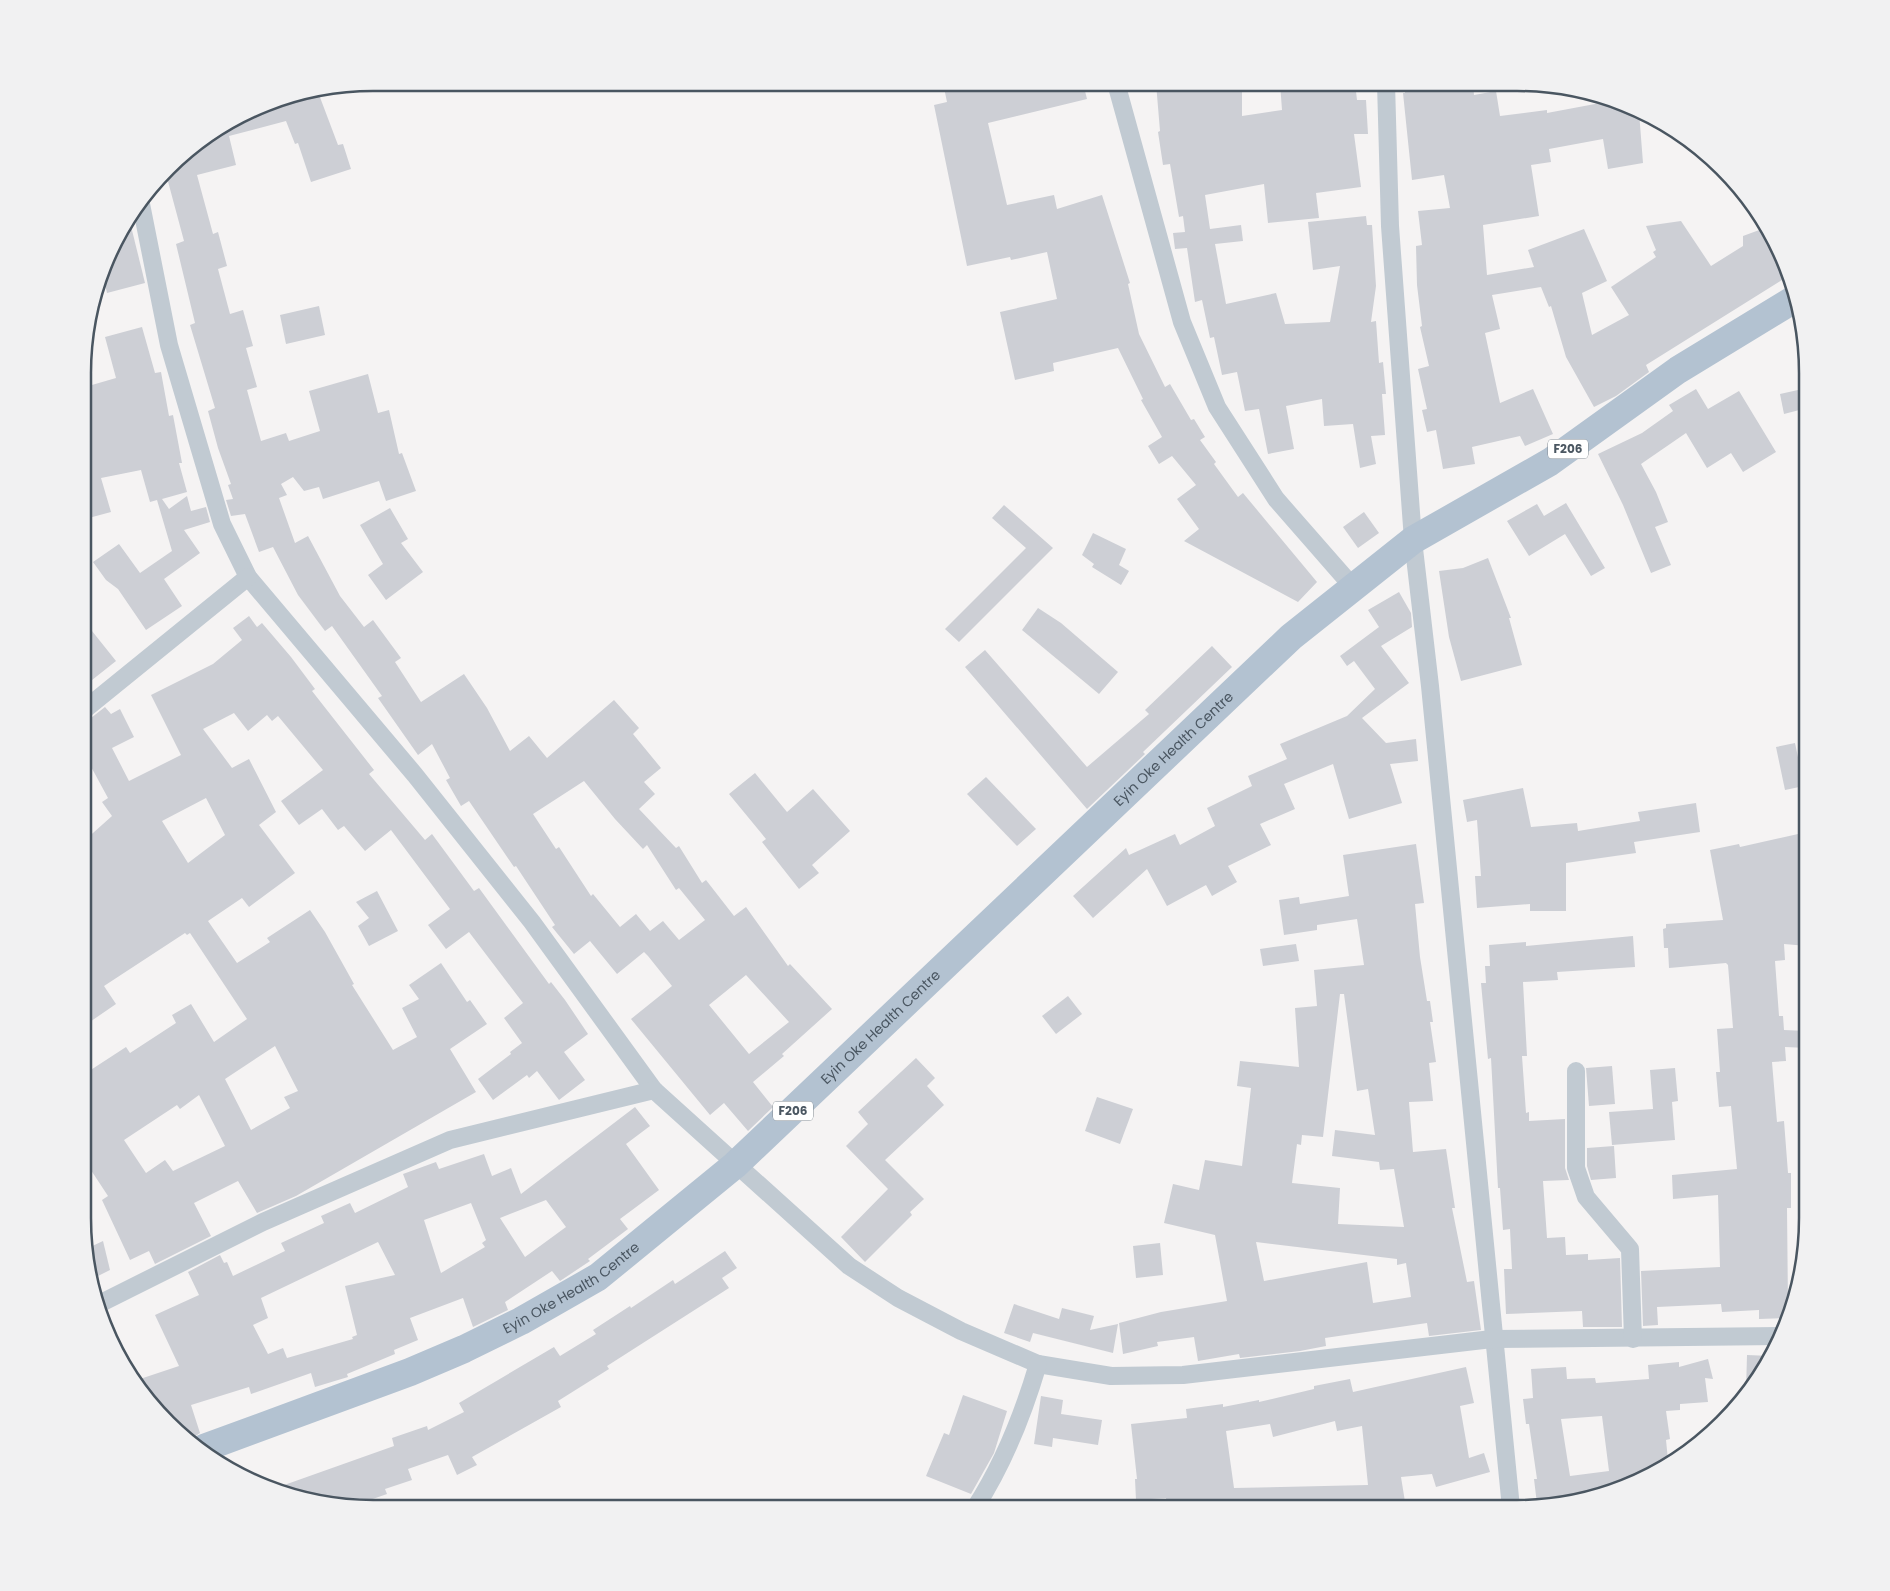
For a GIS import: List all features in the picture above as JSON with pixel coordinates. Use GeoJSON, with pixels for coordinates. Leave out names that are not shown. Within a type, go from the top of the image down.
{"type":"FeatureCollection","features":[{"type":"Feature","properties":{"kind":"main road","name":"F206"},"geometry":{"type":"LineString","coordinates":[[1348,592],[1413,540],[1550,462],[1678,370],[1789,302]]}},
{"type":"Feature","properties":{"kind":"main road","name":"Eyin Oke Health Centre"},"geometry":{"type":"LineString","coordinates":[[213,1450],[410,1372],[521,1321],[598,1277],[736,1165],[1291,637],[1348,592]]}},
{"type":"Feature","properties":{"kind":"street"},"geometry":{"type":"LineString","coordinates":[[1118,91],[1182,322],[1217,407],[1276,499],[1348,592]]}},
{"type":"Feature","properties":{"kind":"street"},"geometry":{"type":"LineString","coordinates":[[1386,91],[1390,226],[1413,540],[1434,724],[1492,1339],[1509,1500]]}},
{"type":"Feature","properties":{"kind":"street"},"geometry":{"type":"LineString","coordinates":[[142,211],[169,345],[222,524],[248,577],[415,775],[526,914],[654,1090],[849,1266],[898,1298],[962,1331],[1038,1364],[1111,1376],[1183,1375],[1492,1339],[1773,1336]]}},
{"type":"Feature","properties":{"kind":"street"},"geometry":{"type":"LineString","coordinates":[[91,704],[248,577]]}},
{"type":"Feature","properties":{"kind":"street"},"geometry":{"type":"LineString","coordinates":[[1576,1071],[1576,1168],[1586,1197],[1630,1249],[1633,1338]]}},
{"type":"Feature","properties":{"kind":"street"},"geometry":{"type":"LineString","coordinates":[[104,1301],[263,1222],[450,1140],[654,1090]]}},
{"type":"Feature","properties":{"kind":"street"},"geometry":{"type":"LineString","coordinates":[[980,1500],[996,1476],[1027,1404],[1038,1364]]}},
{"type":"Feature","properties":{"kind":"building"},"geometry":{"type":"Polygon","coordinates":[[[945,91],[1085,91],[1087,99],[988,123],[1007,205],[1054,195],[1057,209],[1102,195],[1130,283],[1128,284],[1139,334],[1165,387],[1170,384],[1191,420],[1194,419],[1205,437],[1200,440],[1216,462],[1214,464],[1238,497],[1243,493],[1317,582],[1298,602],[1184,541],[1199,529],[1177,499],[1196,485],[1172,456],[1159,464],[1148,446],[1162,437],[1141,400],[1143,399],[1118,348],[1053,363],[1054,371],[1015,380],[1000,312],[1057,299],[1047,252],[1011,260],[1010,257],[967,266],[934,105],[947,102],[945,91]]]}},
{"type":"Feature","properties":{"kind":"building"},"geometry":{"type":"Polygon","coordinates":[[[1157,91],[1242,91],[1242,116],[1282,110],[1281,91],[1356,91],[1357,100],[1366,100],[1368,134],[1354,134],[1361,187],[1316,193],[1319,218],[1268,223],[1264,184],[1205,195],[1210,229],[1241,225],[1243,241],[1215,244],[1226,304],[1276,293],[1285,324],[1330,322],[1340,266],[1313,270],[1308,222],[1366,216],[1367,225],[1372,225],[1376,286],[1371,322],[1376,321],[1379,363],[1383,362],[1386,394],[1382,394],[1385,435],[1371,436],[1376,464],[1360,468],[1353,424],[1324,426],[1322,399],[1286,406],[1294,449],[1268,454],[1259,409],[1245,411],[1237,372],[1222,375],[1214,337],[1210,338],[1202,300],[1195,302],[1187,248],[1175,249],[1173,233],[1185,232],[1183,216],[1179,217],[1170,164],[1163,165],[1158,132],[1160,131],[1157,91]]]}},
{"type":"Feature","properties":{"kind":"building"},"geometry":{"type":"Polygon","coordinates":[[[1405,91],[1474,91],[1474,95],[1496,91],[1500,116],[1547,110],[1547,113],[1598,103],[1640,119],[1643,163],[1608,169],[1603,139],[1549,149],[1551,162],[1531,165],[1539,216],[1483,225],[1487,275],[1534,267],[1528,250],[1584,229],[1607,281],[1582,293],[1592,335],[1629,315],[1611,287],[1656,257],[1653,252],[1656,250],[1646,226],[1681,221],[1711,266],[1743,246],[1743,236],[1760,230],[1770,248],[1783,280],[1646,365],[1649,372],[1616,396],[1594,407],[1566,357],[1551,306],[1549,307],[1541,287],[1492,295],[1500,329],[1485,333],[1500,403],[1533,389],[1553,434],[1525,446],[1520,436],[1472,447],[1475,464],[1443,469],[1436,430],[1427,432],[1422,410],[1427,409],[1418,369],[1429,366],[1420,327],[1422,326],[1417,285],[1416,246],[1422,245],[1418,211],[1450,208],[1444,175],[1412,180],[1403,93],[1405,91]]]}},
{"type":"Feature","properties":{"kind":"building"},"geometry":{"type":"Polygon","coordinates":[[[320,97],[338,145],[343,144],[351,169],[311,182],[298,143],[295,144],[286,121],[229,136],[236,165],[197,175],[213,234],[218,232],[227,266],[218,269],[230,314],[243,310],[253,346],[246,348],[257,387],[247,390],[261,441],[286,433],[289,441],[320,431],[309,391],[368,374],[378,413],[389,410],[399,454],[402,453],[416,491],[386,501],[379,481],[323,499],[319,487],[304,491],[293,477],[281,484],[287,495],[279,498],[295,543],[308,536],[340,596],[364,627],[373,620],[401,658],[395,662],[421,702],[464,674],[487,708],[510,751],[529,736],[547,758],[614,700],[639,728],[633,734],[661,768],[644,782],[655,794],[639,809],[676,848],[679,846],[702,883],[706,880],[734,916],[746,907],[788,966],[790,964],[832,1009],[782,1054],[784,1056],[753,1082],[773,1107],[748,1131],[724,1103],[710,1115],[631,1019],[672,986],[648,956],[644,952],[617,974],[590,941],[574,954],[552,927],[555,925],[516,866],[514,867],[469,801],[461,806],[446,780],[450,778],[432,744],[418,755],[378,698],[382,696],[332,626],[325,631],[298,595],[273,547],[259,552],[245,514],[231,516],[226,500],[233,499],[228,485],[231,484],[218,448],[208,411],[215,408],[190,325],[195,323],[176,244],[184,241],[168,180],[201,149],[248,120],[282,106],[320,97]],[[584,781],[533,814],[556,849],[559,847],[591,896],[593,894],[620,927],[636,914],[650,931],[663,921],[679,940],[705,920],[679,888],[676,890],[647,845],[643,849],[584,781]],[[746,975],[709,1005],[749,1054],[789,1022],[746,975]]]}},
{"type":"Feature","properties":{"kind":"building"},"geometry":{"type":"Polygon","coordinates":[[[131,228],[145,283],[107,293],[106,282],[120,248],[131,228]]]}},
{"type":"Feature","properties":{"kind":"building"},"geometry":{"type":"Polygon","coordinates":[[[319,306],[325,335],[286,344],[280,315],[319,306]]]}},
{"type":"Feature","properties":{"kind":"building"},"geometry":{"type":"Polygon","coordinates":[[[142,327],[155,373],[161,372],[169,416],[173,415],[182,463],[179,463],[187,492],[162,499],[169,509],[187,496],[191,511],[206,507],[210,522],[184,530],[200,553],[164,579],[182,606],[146,630],[118,589],[106,580],[93,562],[119,544],[140,573],[172,551],[157,500],[150,502],[141,470],[101,478],[111,512],[91,517],[91,385],[116,378],[105,337],[142,327]]]}},
{"type":"Feature","properties":{"kind":"building"},"geometry":{"type":"Polygon","coordinates":[[[1696,389],[1708,409],[1739,391],[1776,452],[1743,472],[1731,453],[1707,468],[1686,433],[1641,464],[1656,492],[1668,522],[1655,527],[1671,565],[1651,573],[1623,505],[1598,454],[1642,433],[1673,411],[1669,405],[1696,389]]]}},
{"type":"Feature","properties":{"kind":"building"},"geometry":{"type":"Polygon","coordinates":[[[1799,390],[1799,410],[1784,414],[1780,394],[1799,390]]]}},
{"type":"Feature","properties":{"kind":"building"},"geometry":{"type":"Polygon","coordinates":[[[1566,503],[1605,568],[1591,576],[1565,534],[1529,556],[1507,521],[1537,504],[1544,516],[1566,503]]]}},
{"type":"Feature","properties":{"kind":"building"},"geometry":{"type":"Polygon","coordinates":[[[1004,505],[1053,548],[959,642],[945,629],[1026,548],[992,518],[1004,505]]]}},
{"type":"Feature","properties":{"kind":"building"},"geometry":{"type":"Polygon","coordinates":[[[390,508],[408,539],[401,543],[423,572],[386,600],[368,575],[383,564],[360,525],[390,508]]]}},
{"type":"Feature","properties":{"kind":"building"},"geometry":{"type":"Polygon","coordinates":[[[1364,512],[1379,533],[1358,548],[1343,527],[1364,512]]]}},
{"type":"Feature","properties":{"kind":"building"},"geometry":{"type":"Polygon","coordinates":[[[1093,533],[1126,549],[1119,565],[1129,571],[1121,585],[1092,567],[1094,564],[1082,555],[1093,533]]]}},
{"type":"Feature","properties":{"kind":"building"},"geometry":{"type":"Polygon","coordinates":[[[1488,558],[1511,618],[1509,618],[1522,665],[1461,681],[1449,637],[1439,571],[1463,568],[1488,558]]]}},
{"type":"Feature","properties":{"kind":"building"},"geometry":{"type":"Polygon","coordinates":[[[1399,592],[1411,613],[1412,627],[1381,646],[1409,683],[1362,718],[1386,743],[1416,739],[1418,761],[1390,764],[1402,803],[1349,819],[1333,764],[1284,784],[1295,809],[1260,824],[1271,845],[1228,866],[1237,882],[1212,896],[1206,885],[1167,906],[1147,869],[1093,918],[1073,896],[1126,848],[1129,855],[1175,834],[1180,845],[1215,826],[1207,808],[1252,786],[1248,776],[1287,759],[1280,744],[1347,716],[1375,689],[1354,661],[1347,666],[1340,656],[1379,627],[1368,610],[1399,592]]]}},
{"type":"Feature","properties":{"kind":"building"},"geometry":{"type":"Polygon","coordinates":[[[1038,608],[1061,623],[1118,672],[1099,694],[1022,630],[1038,608]]]}},
{"type":"Feature","properties":{"kind":"building"},"geometry":{"type":"Polygon","coordinates":[[[249,616],[257,627],[262,623],[291,657],[315,689],[312,691],[374,770],[369,774],[425,840],[432,834],[474,891],[479,888],[549,984],[551,982],[565,1000],[588,1034],[564,1052],[585,1080],[559,1100],[537,1071],[529,1078],[527,1075],[493,1100],[478,1079],[511,1054],[510,1052],[522,1043],[504,1018],[523,1003],[469,932],[446,949],[428,925],[450,909],[391,830],[365,851],[344,826],[338,830],[322,809],[299,825],[281,801],[323,770],[278,716],[272,721],[267,715],[248,731],[234,713],[203,729],[232,768],[249,759],[276,812],[259,825],[295,873],[249,907],[242,898],[208,921],[237,963],[270,942],[267,938],[310,910],[325,932],[354,984],[352,985],[393,1050],[417,1037],[402,1008],[419,999],[409,985],[441,963],[467,1002],[470,1000],[487,1024],[450,1049],[476,1092],[296,1196],[257,1213],[238,1181],[194,1203],[211,1236],[155,1264],[149,1251],[130,1260],[102,1200],[108,1196],[91,1170],[91,1070],[126,1047],[130,1053],[176,1023],[172,1015],[191,1004],[214,1042],[247,1019],[190,933],[187,935],[185,933],[104,986],[116,1004],[91,1021],[91,835],[112,816],[102,802],[108,798],[91,767],[91,718],[105,707],[111,714],[120,709],[134,737],[112,748],[129,781],[181,755],[151,695],[213,664],[242,640],[233,628],[249,616]],[[206,798],[162,821],[188,863],[225,835],[206,798]],[[275,1046],[225,1079],[251,1130],[290,1108],[284,1097],[298,1091],[275,1046]],[[199,1095],[180,1109],[177,1105],[124,1140],[146,1173],[165,1160],[173,1171],[225,1146],[199,1095]]]}},
{"type":"Feature","properties":{"kind":"building"},"geometry":{"type":"Polygon","coordinates":[[[91,630],[116,661],[91,681],[91,630]]]}},
{"type":"Feature","properties":{"kind":"building"},"geometry":{"type":"Polygon","coordinates":[[[1212,646],[1232,667],[1143,752],[1145,754],[1087,809],[965,667],[985,650],[1087,767],[1149,714],[1145,710],[1212,646]]]}},
{"type":"Feature","properties":{"kind":"building"},"geometry":{"type":"Polygon","coordinates":[[[1795,743],[1799,762],[1799,787],[1785,790],[1776,747],[1795,743]]]}},
{"type":"Feature","properties":{"kind":"building"},"geometry":{"type":"Polygon","coordinates":[[[755,773],[787,812],[813,789],[850,831],[812,865],[819,873],[799,889],[762,842],[766,839],[729,794],[755,773]]]}},
{"type":"Feature","properties":{"kind":"building"},"geometry":{"type":"Polygon","coordinates":[[[986,777],[1036,829],[1017,846],[967,794],[986,777]]]}},
{"type":"Feature","properties":{"kind":"building"},"geometry":{"type":"Polygon","coordinates":[[[1523,788],[1531,827],[1577,823],[1578,831],[1640,821],[1638,812],[1696,803],[1700,832],[1634,842],[1636,853],[1566,863],[1566,911],[1530,911],[1530,904],[1477,908],[1475,876],[1481,876],[1477,820],[1467,822],[1463,800],[1523,788]]]}},
{"type":"Feature","properties":{"kind":"building"},"geometry":{"type":"Polygon","coordinates":[[[1799,834],[1799,945],[1784,944],[1785,960],[1775,961],[1779,1016],[1783,1016],[1784,1030],[1799,1031],[1799,1048],[1785,1047],[1786,1061],[1772,1062],[1777,1122],[1784,1121],[1788,1173],[1791,1173],[1791,1208],[1787,1208],[1788,1295],[1780,1318],[1759,1319],[1759,1310],[1722,1312],[1721,1304],[1657,1307],[1658,1325],[1643,1326],[1641,1271],[1720,1267],[1718,1195],[1673,1199],[1672,1175],[1737,1169],[1731,1106],[1719,1107],[1716,1072],[1720,1072],[1717,1029],[1733,1028],[1728,965],[1726,963],[1669,968],[1668,948],[1664,948],[1663,929],[1666,928],[1666,924],[1723,920],[1710,850],[1739,844],[1740,847],[1799,834]]]}},
{"type":"Feature","properties":{"kind":"building"},"geometry":{"type":"Polygon","coordinates":[[[1416,844],[1424,903],[1415,904],[1420,957],[1427,1001],[1430,1001],[1433,1022],[1430,1022],[1436,1062],[1429,1063],[1433,1101],[1409,1102],[1413,1152],[1446,1149],[1455,1208],[1452,1208],[1467,1282],[1474,1281],[1481,1330],[1429,1336],[1427,1323],[1325,1338],[1326,1346],[1300,1351],[1240,1358],[1239,1354],[1198,1361],[1194,1337],[1157,1342],[1158,1346],[1123,1354],[1119,1323],[1161,1312],[1227,1301],[1215,1235],[1164,1223],[1173,1184],[1199,1190],[1205,1160],[1242,1166],[1251,1088],[1237,1086],[1240,1061],[1299,1067],[1295,1008],[1317,1006],[1314,970],[1364,965],[1357,919],[1317,925],[1317,930],[1284,935],[1279,900],[1299,897],[1300,904],[1349,896],[1343,855],[1416,844]],[[1340,994],[1323,1137],[1302,1135],[1301,1145],[1297,1144],[1292,1183],[1340,1188],[1338,1224],[1404,1227],[1394,1169],[1380,1170],[1379,1162],[1332,1156],[1335,1130],[1375,1135],[1368,1089],[1357,1091],[1344,994],[1340,994]],[[1256,1242],[1264,1281],[1367,1262],[1373,1303],[1411,1297],[1406,1263],[1397,1265],[1397,1259],[1256,1242]]]}},
{"type":"Feature","properties":{"kind":"building"},"geometry":{"type":"Polygon","coordinates":[[[377,891],[398,931],[369,946],[358,926],[369,918],[356,902],[377,891]]]}},
{"type":"Feature","properties":{"kind":"building"},"geometry":{"type":"Polygon","coordinates":[[[1633,936],[1635,967],[1557,972],[1558,980],[1523,982],[1527,1056],[1522,1056],[1526,1113],[1529,1112],[1529,1121],[1565,1119],[1565,1168],[1569,1180],[1543,1181],[1547,1238],[1565,1237],[1566,1255],[1588,1254],[1588,1260],[1620,1258],[1622,1327],[1583,1327],[1582,1311],[1506,1314],[1504,1269],[1512,1269],[1510,1229],[1503,1230],[1500,1188],[1498,1188],[1491,1058],[1488,1059],[1481,983],[1486,983],[1485,966],[1490,966],[1489,945],[1526,942],[1526,946],[1633,936]]]}},
{"type":"Feature","properties":{"kind":"building"},"geometry":{"type":"Polygon","coordinates":[[[1296,944],[1299,961],[1263,966],[1260,949],[1296,944]]]}},
{"type":"Feature","properties":{"kind":"building"},"geometry":{"type":"Polygon","coordinates":[[[1068,996],[1082,1014],[1056,1034],[1042,1016],[1068,996]]]}},
{"type":"Feature","properties":{"kind":"building"},"geometry":{"type":"Polygon","coordinates":[[[916,1058],[935,1078],[927,1086],[944,1105],[885,1160],[924,1199],[910,1212],[912,1215],[865,1262],[841,1237],[888,1189],[846,1146],[868,1124],[858,1112],[916,1058]]]}},
{"type":"Feature","properties":{"kind":"building"},"geometry":{"type":"Polygon","coordinates":[[[1612,1066],[1615,1104],[1589,1106],[1586,1068],[1612,1066]]]}},
{"type":"Feature","properties":{"kind":"building"},"geometry":{"type":"Polygon","coordinates":[[[1675,1068],[1678,1101],[1672,1102],[1675,1140],[1612,1145],[1609,1112],[1653,1109],[1650,1070],[1675,1068]]]}},
{"type":"Feature","properties":{"kind":"building"},"geometry":{"type":"Polygon","coordinates":[[[1097,1097],[1133,1109],[1120,1144],[1085,1131],[1097,1097]]]}},
{"type":"Feature","properties":{"kind":"building"},"geometry":{"type":"Polygon","coordinates":[[[635,1107],[650,1126],[626,1144],[659,1190],[620,1219],[628,1229],[588,1259],[590,1261],[560,1281],[552,1271],[505,1302],[508,1310],[473,1327],[463,1298],[410,1318],[418,1340],[394,1350],[395,1354],[347,1374],[348,1377],[315,1387],[311,1373],[251,1394],[249,1387],[191,1405],[200,1433],[195,1437],[161,1404],[141,1379],[179,1366],[155,1315],[199,1295],[188,1272],[220,1255],[224,1263],[227,1262],[233,1276],[285,1251],[281,1243],[324,1223],[321,1216],[350,1203],[355,1213],[408,1187],[403,1174],[436,1162],[439,1169],[484,1154],[492,1176],[511,1168],[521,1194],[635,1107]],[[546,1200],[500,1218],[525,1257],[566,1227],[546,1200]],[[471,1203],[424,1220],[441,1273],[485,1247],[482,1243],[486,1240],[471,1203]],[[378,1242],[261,1298],[268,1318],[253,1325],[268,1354],[283,1348],[287,1358],[353,1339],[352,1337],[357,1335],[345,1286],[395,1275],[378,1242]]]}},
{"type":"Feature","properties":{"kind":"building"},"geometry":{"type":"Polygon","coordinates":[[[1614,1146],[1616,1178],[1591,1180],[1587,1166],[1587,1148],[1614,1146]]]}},
{"type":"Feature","properties":{"kind":"building"},"geometry":{"type":"Polygon","coordinates":[[[103,1241],[110,1270],[98,1276],[94,1255],[93,1246],[103,1241]]]}},
{"type":"Feature","properties":{"kind":"building"},"geometry":{"type":"Polygon","coordinates":[[[1160,1243],[1163,1275],[1136,1278],[1133,1246],[1160,1243]]]}},
{"type":"Feature","properties":{"kind":"building"},"geometry":{"type":"Polygon","coordinates":[[[725,1251],[737,1268],[722,1278],[729,1288],[607,1366],[609,1369],[558,1401],[561,1407],[472,1457],[477,1465],[457,1475],[448,1455],[408,1469],[412,1480],[385,1489],[387,1494],[370,1500],[336,1497],[283,1485],[394,1446],[392,1438],[427,1426],[428,1430],[464,1412],[459,1403],[554,1347],[560,1356],[596,1334],[593,1330],[630,1306],[631,1308],[673,1280],[675,1284],[725,1251]]]}},
{"type":"Feature","properties":{"kind":"building"},"geometry":{"type":"Polygon","coordinates":[[[1014,1304],[1059,1319],[1062,1308],[1094,1316],[1090,1330],[1118,1324],[1113,1353],[1033,1333],[1030,1342],[1004,1333],[1014,1304]]]}},
{"type":"Feature","properties":{"kind":"building"},"geometry":{"type":"Polygon","coordinates":[[[1747,1355],[1763,1356],[1751,1375],[1746,1382],[1747,1355]]]}},
{"type":"Feature","properties":{"kind":"building"},"geometry":{"type":"Polygon","coordinates":[[[1708,1359],[1713,1379],[1705,1378],[1708,1402],[1680,1404],[1680,1410],[1666,1411],[1670,1439],[1666,1440],[1668,1456],[1642,1471],[1608,1485],[1572,1494],[1536,1499],[1534,1479],[1537,1479],[1529,1424],[1526,1424],[1523,1399],[1533,1398],[1531,1369],[1566,1367],[1567,1379],[1595,1378],[1596,1383],[1649,1379],[1648,1365],[1679,1362],[1679,1367],[1708,1359]],[[1602,1416],[1561,1419],[1570,1476],[1609,1471],[1602,1416]]]}},
{"type":"Feature","properties":{"kind":"building"},"geometry":{"type":"Polygon","coordinates":[[[1466,1367],[1474,1403],[1460,1406],[1469,1458],[1484,1453],[1490,1472],[1436,1487],[1432,1474],[1401,1477],[1405,1500],[1166,1500],[1166,1498],[1136,1500],[1135,1479],[1137,1479],[1131,1424],[1187,1418],[1186,1409],[1223,1404],[1223,1407],[1259,1400],[1259,1402],[1314,1389],[1314,1386],[1350,1379],[1353,1392],[1466,1367]],[[1335,1421],[1273,1437],[1270,1424],[1226,1431],[1234,1488],[1368,1485],[1362,1426],[1337,1431],[1335,1421]]]}},
{"type":"Feature","properties":{"kind":"building"},"geometry":{"type":"Polygon","coordinates":[[[963,1395],[1007,1411],[994,1453],[971,1494],[926,1476],[944,1433],[949,1435],[963,1395]]]}},
{"type":"Feature","properties":{"kind":"building"},"geometry":{"type":"Polygon","coordinates":[[[1041,1396],[1063,1400],[1061,1414],[1102,1420],[1098,1445],[1053,1438],[1052,1447],[1034,1444],[1041,1396]]]}}]}
